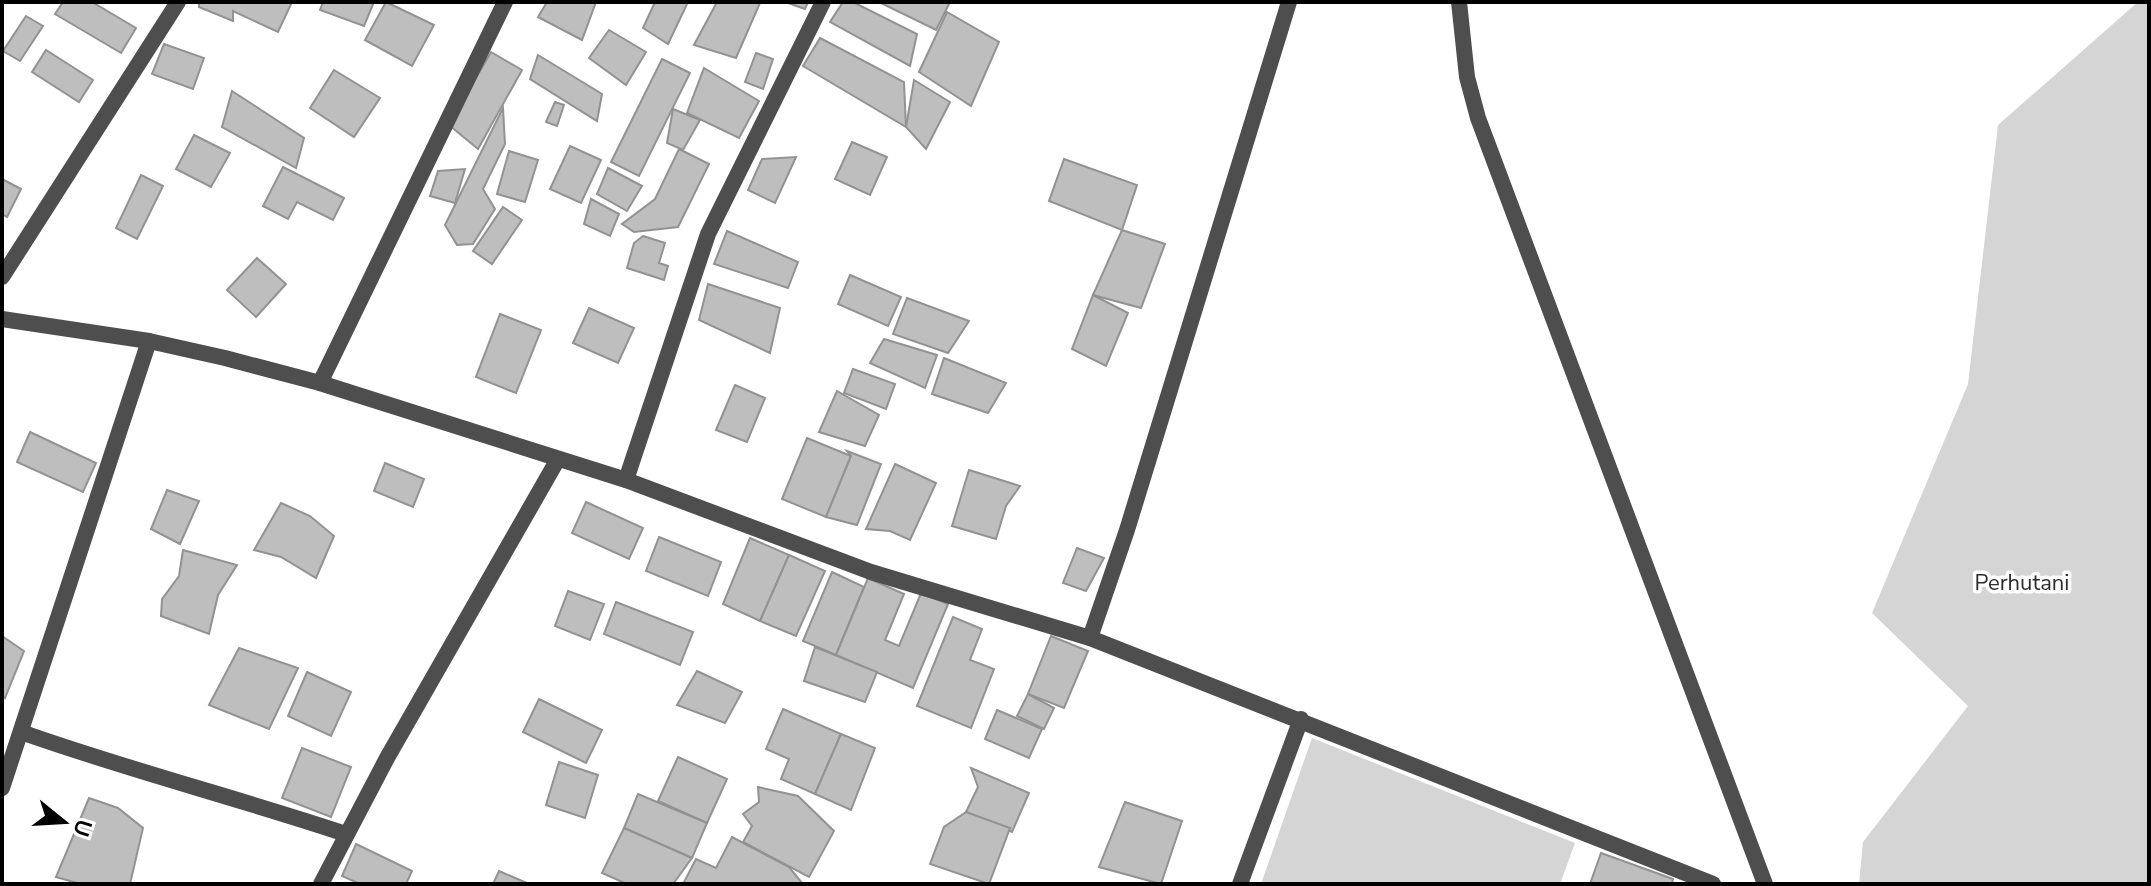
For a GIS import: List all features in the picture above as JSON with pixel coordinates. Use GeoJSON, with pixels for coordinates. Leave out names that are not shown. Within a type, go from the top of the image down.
{"type":"FeatureCollection","features":[{"type":"Feature","properties":{"kind":"street"},"geometry":{"type":"LineString","coordinates":[[2,277],[178,2]]}},
{"type":"Feature","properties":{"kind":"street"},"geometry":{"type":"LineString","coordinates":[[320,383],[505,2]]}},
{"type":"Feature","properties":{"kind":"street"},"geometry":{"type":"LineString","coordinates":[[626,480],[708,234],[823,2]]}},
{"type":"Feature","properties":{"kind":"street"},"geometry":{"type":"LineString","coordinates":[[1090,638],[1127,530],[1289,2]]}},
{"type":"Feature","properties":{"kind":"street"},"geometry":{"type":"LineString","coordinates":[[1459,2],[1467,77],[1478,118],[1765,884]]}},
{"type":"Feature","properties":{"kind":"street"},"geometry":{"type":"LineString","coordinates":[[2,319],[149,341],[320,383],[626,480],[871,572],[1090,638],[1713,884]]}},
{"type":"Feature","properties":{"kind":"street"},"geometry":{"type":"LineString","coordinates":[[2,788],[149,341]]}},
{"type":"Feature","properties":{"kind":"street"},"geometry":{"type":"LineString","coordinates":[[321,884],[346,834],[558,459]]}},
{"type":"Feature","properties":{"kind":"street"},"geometry":{"type":"LineString","coordinates":[[1240,884],[1301,719]]}},
{"type":"Feature","properties":{"kind":"street"},"geometry":{"type":"LineString","coordinates":[[21,732],[116,766],[224,795],[346,834]]}},
{"type":"Feature","properties":{"kind":"green space","name":"Perhutani"},"geometry":{"type":"Polygon","coordinates":[[[2138,2],[2149,2],[2149,884],[1859,884],[1863,842],[1968,706],[1872,613],[1968,384],[1998,125],[2138,2]]]}},
{"type":"Feature","properties":{"kind":"green space"},"geometry":{"type":"Polygon","coordinates":[[[1312,738],[1575,843],[1560,884],[1261,884],[1312,738]]]}},
{"type":"Feature","properties":{"kind":"building"},"geometry":{"type":"Polygon","coordinates":[[[63,2],[92,2],[136,28],[121,53],[55,14],[63,2]]]}},
{"type":"Feature","properties":{"kind":"building"},"geometry":{"type":"Polygon","coordinates":[[[199,2],[292,2],[278,32],[233,11],[233,21],[199,7],[199,2]]]}},
{"type":"Feature","properties":{"kind":"building"},"geometry":{"type":"Polygon","coordinates":[[[323,2],[374,2],[364,26],[320,10],[323,2]]]}},
{"type":"Feature","properties":{"kind":"building"},"geometry":{"type":"Polygon","coordinates":[[[386,2],[434,25],[412,66],[365,40],[386,2]]]}},
{"type":"Feature","properties":{"kind":"building"},"geometry":{"type":"Polygon","coordinates":[[[547,2],[596,2],[582,40],[538,17],[547,2]]]}},
{"type":"Feature","properties":{"kind":"building"},"geometry":{"type":"Polygon","coordinates":[[[655,2],[688,2],[668,44],[643,28],[655,2]]]}},
{"type":"Feature","properties":{"kind":"building"},"geometry":{"type":"Polygon","coordinates":[[[717,2],[760,3],[736,58],[694,45],[717,2]]]}},
{"type":"Feature","properties":{"kind":"building"},"geometry":{"type":"Polygon","coordinates":[[[785,2],[808,2],[805,9],[785,2]]]}},
{"type":"Feature","properties":{"kind":"building"},"geometry":{"type":"Polygon","coordinates":[[[843,2],[853,2],[917,34],[910,66],[830,22],[843,2]]]}},
{"type":"Feature","properties":{"kind":"building"},"geometry":{"type":"Polygon","coordinates":[[[879,2],[950,2],[936,30],[879,2]]]}},
{"type":"Feature","properties":{"kind":"building"},"geometry":{"type":"Polygon","coordinates":[[[947,12],[999,42],[971,106],[919,72],[947,12]]]}},
{"type":"Feature","properties":{"kind":"building"},"geometry":{"type":"Polygon","coordinates":[[[26,16],[43,26],[20,61],[3,51],[26,16]]]}},
{"type":"Feature","properties":{"kind":"building"},"geometry":{"type":"Polygon","coordinates":[[[609,30],[646,52],[626,85],[589,58],[609,30]]]}},
{"type":"Feature","properties":{"kind":"building"},"geometry":{"type":"Polygon","coordinates":[[[820,38],[904,82],[906,127],[803,66],[820,38]]]}},
{"type":"Feature","properties":{"kind":"building"},"geometry":{"type":"Polygon","coordinates":[[[164,44],[204,58],[193,89],[152,74],[164,44]]]}},
{"type":"Feature","properties":{"kind":"building"},"geometry":{"type":"Polygon","coordinates":[[[46,50],[93,80],[79,102],[32,72],[46,50]]]}},
{"type":"Feature","properties":{"kind":"building"},"geometry":{"type":"Polygon","coordinates":[[[491,52],[522,70],[478,149],[449,125],[491,52]]]}},
{"type":"Feature","properties":{"kind":"building"},"geometry":{"type":"Polygon","coordinates":[[[756,53],[773,59],[763,89],[745,82],[756,53]]]}},
{"type":"Feature","properties":{"kind":"building"},"geometry":{"type":"Polygon","coordinates":[[[538,55],[602,94],[597,121],[530,79],[538,55]]]}},
{"type":"Feature","properties":{"kind":"building"},"geometry":{"type":"Polygon","coordinates":[[[662,59],[690,73],[639,176],[611,162],[662,59]]]}},
{"type":"Feature","properties":{"kind":"building"},"geometry":{"type":"Polygon","coordinates":[[[704,68],[759,101],[739,138],[687,113],[704,68]]]}},
{"type":"Feature","properties":{"kind":"building"},"geometry":{"type":"Polygon","coordinates":[[[334,70],[380,98],[354,137],[310,108],[334,70]]]}},
{"type":"Feature","properties":{"kind":"building"},"geometry":{"type":"Polygon","coordinates":[[[914,80],[950,102],[926,149],[906,127],[914,80]]]}},
{"type":"Feature","properties":{"kind":"building"},"geometry":{"type":"Polygon","coordinates":[[[232,91],[304,138],[296,168],[222,127],[232,91]]]}},
{"type":"Feature","properties":{"kind":"building"},"geometry":{"type":"Polygon","coordinates":[[[555,102],[564,105],[557,126],[546,122],[555,102]]]}},
{"type":"Feature","properties":{"kind":"building"},"geometry":{"type":"Polygon","coordinates":[[[503,108],[505,144],[483,189],[495,209],[473,244],[457,245],[445,225],[503,108]]]}},
{"type":"Feature","properties":{"kind":"building"},"geometry":{"type":"Polygon","coordinates":[[[673,109],[700,120],[683,150],[667,143],[673,109]]]}},
{"type":"Feature","properties":{"kind":"building"},"geometry":{"type":"Polygon","coordinates":[[[194,135],[230,153],[211,187],[176,169],[194,135]]]}},
{"type":"Feature","properties":{"kind":"building"},"geometry":{"type":"Polygon","coordinates":[[[852,142],[887,157],[870,195],[835,179],[852,142]]]}},
{"type":"Feature","properties":{"kind":"building"},"geometry":{"type":"Polygon","coordinates":[[[570,146],[601,160],[581,203],[550,189],[570,146]]]}},
{"type":"Feature","properties":{"kind":"building"},"geometry":{"type":"Polygon","coordinates":[[[679,149],[709,164],[678,227],[634,232],[622,224],[655,199],[679,149]]]}},
{"type":"Feature","properties":{"kind":"building"},"geometry":{"type":"Polygon","coordinates":[[[509,151],[538,160],[525,202],[497,194],[509,151]]]}},
{"type":"Feature","properties":{"kind":"building"},"geometry":{"type":"Polygon","coordinates":[[[796,157],[775,203],[748,190],[762,159],[796,157]]]}},
{"type":"Feature","properties":{"kind":"building"},"geometry":{"type":"Polygon","coordinates":[[[1064,159],[1137,185],[1122,230],[1049,201],[1064,159]]]}},
{"type":"Feature","properties":{"kind":"building"},"geometry":{"type":"Polygon","coordinates":[[[283,167],[344,198],[333,220],[297,202],[288,219],[263,206],[283,167]]]}},
{"type":"Feature","properties":{"kind":"building"},"geometry":{"type":"Polygon","coordinates":[[[608,168],[642,186],[627,211],[597,194],[608,168]]]}},
{"type":"Feature","properties":{"kind":"building"},"geometry":{"type":"Polygon","coordinates":[[[465,169],[455,203],[430,196],[438,171],[465,169]]]}},
{"type":"Feature","properties":{"kind":"building"},"geometry":{"type":"Polygon","coordinates":[[[141,175],[163,186],[137,239],[116,228],[141,175]]]}},
{"type":"Feature","properties":{"kind":"building"},"geometry":{"type":"Polygon","coordinates":[[[2,179],[21,189],[7,217],[2,214],[2,179]]]}},
{"type":"Feature","properties":{"kind":"building"},"geometry":{"type":"Polygon","coordinates":[[[591,199],[619,214],[610,236],[584,224],[591,199]]]}},
{"type":"Feature","properties":{"kind":"building"},"geometry":{"type":"Polygon","coordinates":[[[503,207],[522,220],[492,264],[473,251],[503,207]]]}},
{"type":"Feature","properties":{"kind":"building"},"geometry":{"type":"Polygon","coordinates":[[[1122,230],[1165,244],[1141,308],[1093,295],[1122,230]]]}},
{"type":"Feature","properties":{"kind":"building"},"geometry":{"type":"Polygon","coordinates":[[[727,231],[798,262],[788,288],[714,264],[727,231]]]}},
{"type":"Feature","properties":{"kind":"building"},"geometry":{"type":"Polygon","coordinates":[[[643,236],[665,243],[659,263],[668,266],[664,280],[627,268],[634,243],[643,236]]]}},
{"type":"Feature","properties":{"kind":"building"},"geometry":{"type":"Polygon","coordinates":[[[257,258],[286,284],[256,317],[227,290],[257,258]]]}},
{"type":"Feature","properties":{"kind":"building"},"geometry":{"type":"Polygon","coordinates":[[[850,275],[901,297],[888,326],[838,304],[850,275]]]}},
{"type":"Feature","properties":{"kind":"building"},"geometry":{"type":"Polygon","coordinates":[[[708,284],[780,308],[770,353],[699,320],[708,284]]]}},
{"type":"Feature","properties":{"kind":"building"},"geometry":{"type":"Polygon","coordinates":[[[1093,295],[1128,313],[1106,366],[1072,349],[1093,295]]]}},
{"type":"Feature","properties":{"kind":"building"},"geometry":{"type":"Polygon","coordinates":[[[907,298],[969,321],[948,353],[893,334],[907,298]]]}},
{"type":"Feature","properties":{"kind":"building"},"geometry":{"type":"Polygon","coordinates":[[[589,308],[634,328],[618,363],[573,343],[589,308]]]}},
{"type":"Feature","properties":{"kind":"building"},"geometry":{"type":"Polygon","coordinates":[[[500,314],[541,330],[516,393],[476,377],[500,314]]]}},
{"type":"Feature","properties":{"kind":"building"},"geometry":{"type":"Polygon","coordinates":[[[884,339],[937,355],[925,388],[870,363],[884,339]]]}},
{"type":"Feature","properties":{"kind":"building"},"geometry":{"type":"Polygon","coordinates":[[[944,358],[1006,383],[988,413],[932,394],[944,358]]]}},
{"type":"Feature","properties":{"kind":"building"},"geometry":{"type":"Polygon","coordinates":[[[853,369],[895,384],[886,409],[844,393],[853,369]]]}},
{"type":"Feature","properties":{"kind":"building"},"geometry":{"type":"Polygon","coordinates":[[[735,385],[765,398],[747,442],[716,430],[735,385]]]}},
{"type":"Feature","properties":{"kind":"building"},"geometry":{"type":"Polygon","coordinates":[[[837,391],[879,415],[865,446],[819,432],[837,391]]]}},
{"type":"Feature","properties":{"kind":"building"},"geometry":{"type":"Polygon","coordinates":[[[30,432],[96,463],[83,492],[17,462],[30,432]]]}},
{"type":"Feature","properties":{"kind":"building"},"geometry":{"type":"Polygon","coordinates":[[[807,438],[851,456],[826,517],[782,499],[807,438]]]}},
{"type":"Feature","properties":{"kind":"building"},"geometry":{"type":"Polygon","coordinates":[[[847,451],[881,464],[857,525],[826,517],[851,456],[847,451]]]}},
{"type":"Feature","properties":{"kind":"building"},"geometry":{"type":"Polygon","coordinates":[[[385,463],[424,479],[413,507],[374,491],[385,463]]]}},
{"type":"Feature","properties":{"kind":"building"},"geometry":{"type":"Polygon","coordinates":[[[895,464],[936,483],[910,540],[890,531],[866,529],[895,464]]]}},
{"type":"Feature","properties":{"kind":"building"},"geometry":{"type":"Polygon","coordinates":[[[969,470],[1020,486],[1006,506],[996,539],[952,526],[969,470]]]}},
{"type":"Feature","properties":{"kind":"building"},"geometry":{"type":"Polygon","coordinates":[[[167,490],[199,501],[180,544],[151,529],[167,490]]]}},
{"type":"Feature","properties":{"kind":"building"},"geometry":{"type":"Polygon","coordinates":[[[586,502],[643,528],[629,559],[572,533],[586,502]]]}},
{"type":"Feature","properties":{"kind":"building"},"geometry":{"type":"Polygon","coordinates":[[[281,503],[310,516],[334,536],[316,578],[281,557],[254,550],[281,503]]]}},
{"type":"Feature","properties":{"kind":"building"},"geometry":{"type":"Polygon","coordinates":[[[659,537],[721,562],[708,596],[646,571],[659,537]]]}},
{"type":"Feature","properties":{"kind":"building"},"geometry":{"type":"Polygon","coordinates":[[[750,538],[789,555],[760,621],[723,604],[750,538]]]}},
{"type":"Feature","properties":{"kind":"building"},"geometry":{"type":"Polygon","coordinates":[[[1077,548],[1104,558],[1086,591],[1063,583],[1077,548]]]}},
{"type":"Feature","properties":{"kind":"building"},"geometry":{"type":"Polygon","coordinates":[[[183,550],[237,565],[218,595],[209,634],[161,616],[162,599],[179,576],[183,550]]]}},
{"type":"Feature","properties":{"kind":"building"},"geometry":{"type":"Polygon","coordinates":[[[789,555],[825,571],[796,636],[760,621],[789,555]]]}},
{"type":"Feature","properties":{"kind":"building"},"geometry":{"type":"Polygon","coordinates":[[[832,572],[864,587],[836,655],[803,641],[832,572]]]}},
{"type":"Feature","properties":{"kind":"building"},"geometry":{"type":"Polygon","coordinates":[[[868,578],[904,594],[885,640],[899,646],[921,593],[948,604],[913,688],[836,655],[868,578]]]}},
{"type":"Feature","properties":{"kind":"building"},"geometry":{"type":"Polygon","coordinates":[[[568,591],[604,604],[590,640],[555,626],[568,591]]]}},
{"type":"Feature","properties":{"kind":"building"},"geometry":{"type":"Polygon","coordinates":[[[616,602],[693,632],[680,665],[604,634],[616,602]]]}},
{"type":"Feature","properties":{"kind":"building"},"geometry":{"type":"Polygon","coordinates":[[[953,617],[982,629],[970,660],[994,669],[971,728],[917,706],[953,617]]]}},
{"type":"Feature","properties":{"kind":"building"},"geometry":{"type":"Polygon","coordinates":[[[2,636],[24,651],[5,698],[2,695],[2,636]]]}},
{"type":"Feature","properties":{"kind":"building"},"geometry":{"type":"Polygon","coordinates":[[[1051,636],[1088,651],[1064,708],[1028,694],[1051,636]]]}},
{"type":"Feature","properties":{"kind":"building"},"geometry":{"type":"Polygon","coordinates":[[[815,647],[877,672],[865,702],[804,681],[815,647]]]}},
{"type":"Feature","properties":{"kind":"building"},"geometry":{"type":"Polygon","coordinates":[[[239,648],[298,668],[269,729],[209,705],[239,648]]]}},
{"type":"Feature","properties":{"kind":"building"},"geometry":{"type":"Polygon","coordinates":[[[697,671],[742,692],[725,723],[677,705],[697,671]]]}},
{"type":"Feature","properties":{"kind":"building"},"geometry":{"type":"Polygon","coordinates":[[[307,672],[351,692],[331,736],[288,716],[307,672]]]}},
{"type":"Feature","properties":{"kind":"building"},"geometry":{"type":"Polygon","coordinates":[[[1028,694],[1054,708],[1044,729],[1017,716],[1028,694]]]}},
{"type":"Feature","properties":{"kind":"building"},"geometry":{"type":"Polygon","coordinates":[[[539,699],[602,730],[586,763],[523,732],[539,699]]]}},
{"type":"Feature","properties":{"kind":"building"},"geometry":{"type":"Polygon","coordinates":[[[783,709],[841,734],[815,794],[781,779],[789,759],[766,749],[783,709]]]}},
{"type":"Feature","properties":{"kind":"building"},"geometry":{"type":"Polygon","coordinates":[[[997,710],[1042,729],[1029,758],[985,739],[997,710]]]}},
{"type":"Feature","properties":{"kind":"building"},"geometry":{"type":"Polygon","coordinates":[[[841,734],[875,748],[851,810],[815,794],[841,734]]]}},
{"type":"Feature","properties":{"kind":"building"},"geometry":{"type":"Polygon","coordinates":[[[302,748],[351,767],[331,817],[282,798],[302,748]]]}},
{"type":"Feature","properties":{"kind":"building"},"geometry":{"type":"Polygon","coordinates":[[[678,757],[727,779],[707,823],[658,801],[678,757]]]}},
{"type":"Feature","properties":{"kind":"building"},"geometry":{"type":"Polygon","coordinates":[[[559,762],[598,775],[585,818],[546,805],[559,762]]]}},
{"type":"Feature","properties":{"kind":"building"},"geometry":{"type":"Polygon","coordinates":[[[971,768],[1029,793],[1012,832],[966,812],[978,787],[971,768]]]}},
{"type":"Feature","properties":{"kind":"building"},"geometry":{"type":"Polygon","coordinates":[[[758,787],[798,796],[834,831],[809,877],[743,842],[752,826],[743,814],[759,802],[758,787]]]}},
{"type":"Feature","properties":{"kind":"building"},"geometry":{"type":"Polygon","coordinates":[[[638,794],[707,823],[692,858],[624,828],[638,794]]]}},
{"type":"Feature","properties":{"kind":"building"},"geometry":{"type":"Polygon","coordinates":[[[89,798],[118,808],[143,828],[130,884],[81,884],[56,877],[89,798]]]}},
{"type":"Feature","properties":{"kind":"building"},"geometry":{"type":"Polygon","coordinates":[[[1125,802],[1182,821],[1161,884],[1099,867],[1125,802]]]}},
{"type":"Feature","properties":{"kind":"building"},"geometry":{"type":"Polygon","coordinates":[[[966,812],[1010,828],[989,884],[930,864],[944,827],[966,812]]]}},
{"type":"Feature","properties":{"kind":"building"},"geometry":{"type":"Polygon","coordinates":[[[624,828],[692,858],[673,884],[627,884],[602,873],[624,828]]]}},
{"type":"Feature","properties":{"kind":"building"},"geometry":{"type":"Polygon","coordinates":[[[732,837],[789,867],[803,884],[683,884],[696,859],[716,868],[732,837]]]}},
{"type":"Feature","properties":{"kind":"building"},"geometry":{"type":"Polygon","coordinates":[[[356,844],[412,871],[406,884],[360,884],[342,876],[356,844]]]}},
{"type":"Feature","properties":{"kind":"building"},"geometry":{"type":"Polygon","coordinates":[[[1601,853],[1673,879],[1672,884],[1590,884],[1601,853]]]}},
{"type":"Feature","properties":{"kind":"building"},"geometry":{"type":"Polygon","coordinates":[[[499,871],[529,884],[493,884],[499,871]]]}}]}
